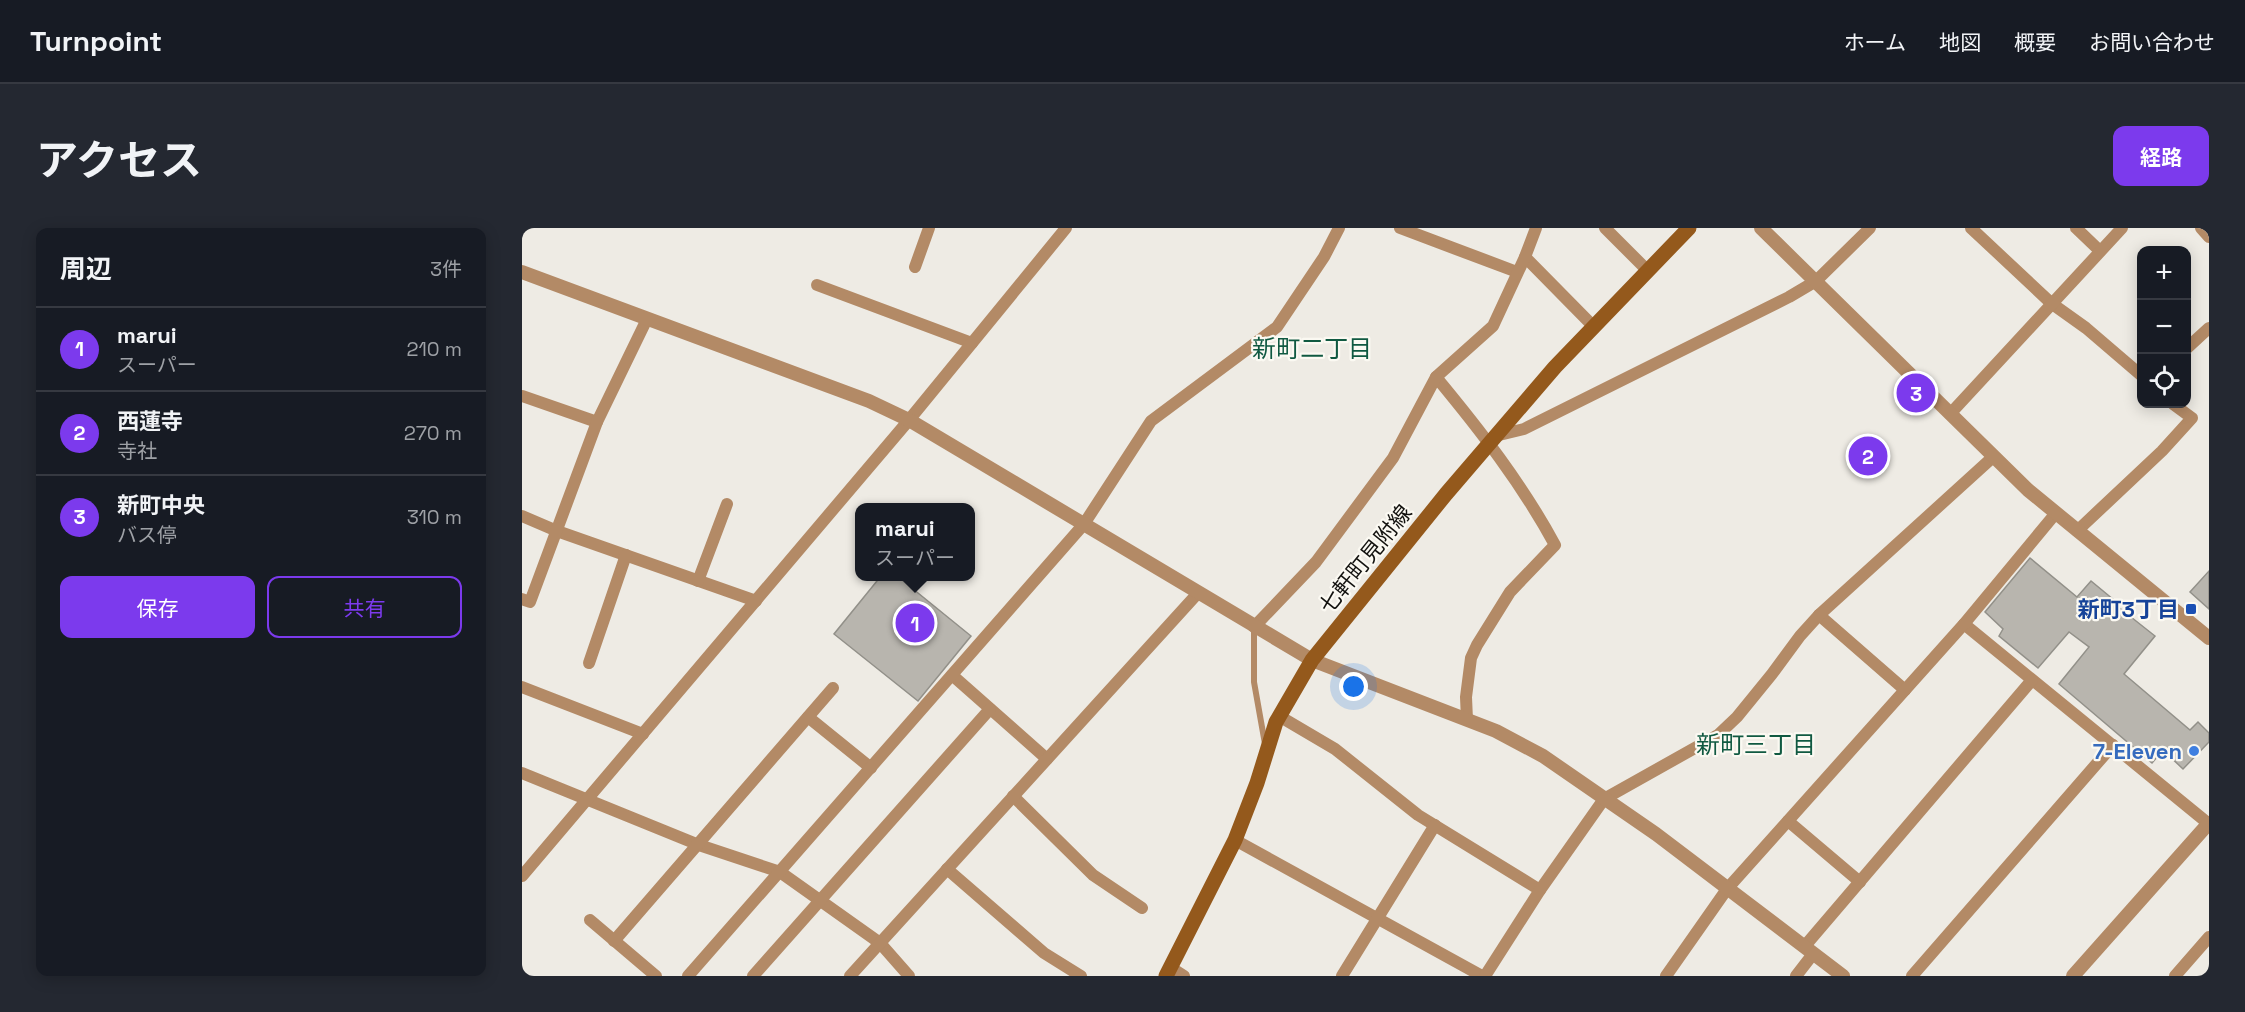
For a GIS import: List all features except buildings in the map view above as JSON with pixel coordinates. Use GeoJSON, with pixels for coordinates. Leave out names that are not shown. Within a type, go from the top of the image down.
{"type":"FeatureCollection","features":[{"type":"Feature","properties":{"kind":"main road","name":"七軒町見附線"},"geometry":{"type":"LineString","coordinates":[[1168,971],[1234,840],[1257,783],[1279,716],[1312,660],[1492,439],[1555,367],[1689,228]]}},
{"type":"Feature","properties":{"kind":"street"},"geometry":{"type":"LineString","coordinates":[[915,267],[929,228]]}},
{"type":"Feature","properties":{"kind":"street"},"geometry":{"type":"LineString","coordinates":[[522,876],[909,420],[1066,228]]}},
{"type":"Feature","properties":{"kind":"street"},"geometry":{"type":"LineString","coordinates":[[688,976],[1083,524],[1151,421],[1277,327],[1324,257],[1339,228]]}},
{"type":"Feature","properties":{"kind":"street"},"geometry":{"type":"LineString","coordinates":[[1400,228],[1517,272]]}},
{"type":"Feature","properties":{"kind":"street"},"geometry":{"type":"LineString","coordinates":[[1254,627],[1316,562],[1393,458],[1436,377],[1493,326],[1536,228]]}},
{"type":"Feature","properties":{"kind":"street"},"geometry":{"type":"LineString","coordinates":[[1605,228],[1648,271]]}},
{"type":"Feature","properties":{"kind":"street"},"geometry":{"type":"LineString","coordinates":[[1761,228],[1993,457],[2077,531],[2209,638]]}},
{"type":"Feature","properties":{"kind":"street"},"geometry":{"type":"LineString","coordinates":[[1492,439],[1524,429],[1816,281],[1870,228]]}},
{"type":"Feature","properties":{"kind":"street"},"geometry":{"type":"LineString","coordinates":[[1971,228],[2051,303],[2086,328],[2137,372]]}},
{"type":"Feature","properties":{"kind":"street"},"geometry":{"type":"LineString","coordinates":[[2076,228],[2100,251]]}},
{"type":"Feature","properties":{"kind":"street"},"geometry":{"type":"LineString","coordinates":[[1950,414],[2122,228]]}},
{"type":"Feature","properties":{"kind":"street"},"geometry":{"type":"LineString","coordinates":[[2201,228],[2209,237]]}},
{"type":"Feature","properties":{"kind":"street"},"geometry":{"type":"LineString","coordinates":[[1525,257],[1593,327]]}},
{"type":"Feature","properties":{"kind":"street"},"geometry":{"type":"LineString","coordinates":[[522,272],[869,401],[909,420],[1312,660],[1496,731],[1543,756],[1656,834],[1843,976]]}},
{"type":"Feature","properties":{"kind":"street"},"geometry":{"type":"LineString","coordinates":[[817,285],[972,343]]}},
{"type":"Feature","properties":{"kind":"street"},"geometry":{"type":"LineString","coordinates":[[522,598],[530,602],[597,422],[647,319]]}},
{"type":"Feature","properties":{"kind":"street"},"geometry":{"type":"LineString","coordinates":[[2191,345],[2209,328]]}},
{"type":"Feature","properties":{"kind":"street"},"geometry":{"type":"LineString","coordinates":[[1436,377],[1492,439],[1555,545],[1510,591],[1477,645],[1471,658],[1468,678],[1467,720]]}},
{"type":"Feature","properties":{"kind":"street"},"geometry":{"type":"LineString","coordinates":[[522,396],[597,422]]}},
{"type":"Feature","properties":{"kind":"street"},"geometry":{"type":"LineString","coordinates":[[2077,531],[2162,451],[2192,418],[2178,408]]}},
{"type":"Feature","properties":{"kind":"street"},"geometry":{"type":"LineString","coordinates":[[1234,840],[1483,976],[1604,799],[1718,735],[1737,717],[1819,615],[1993,457]]}},
{"type":"Feature","properties":{"kind":"street"},"geometry":{"type":"LineString","coordinates":[[698,581],[726,504]]}},
{"type":"Feature","properties":{"kind":"street"},"geometry":{"type":"LineString","coordinates":[[1666,976],[1727,889],[1964,624],[2056,513]]}},
{"type":"Feature","properties":{"kind":"street"},"geometry":{"type":"LineString","coordinates":[[522,516],[557,531],[756,601]]}},
{"type":"Feature","properties":{"kind":"street"},"geometry":{"type":"LineString","coordinates":[[589,663],[626,555]]}},
{"type":"Feature","properties":{"kind":"street"},"geometry":{"type":"LineString","coordinates":[[850,976],[1198,593]]}},
{"type":"Feature","properties":{"kind":"street"},"geometry":{"type":"LineString","coordinates":[[1819,615],[1905,690]]}},
{"type":"Feature","properties":{"kind":"street"},"geometry":{"type":"LineString","coordinates":[[1964,624],[2209,823],[2073,976]]}},
{"type":"Feature","properties":{"kind":"street"},"geometry":{"type":"LineString","coordinates":[[952,675],[1047,759]]}},
{"type":"Feature","properties":{"kind":"street"},"geometry":{"type":"LineString","coordinates":[[1796,976],[1809,950],[1860,882],[2032,680]]}},
{"type":"Feature","properties":{"kind":"street"},"geometry":{"type":"LineString","coordinates":[[522,687],[643,734]]}},
{"type":"Feature","properties":{"kind":"street"},"geometry":{"type":"LineString","coordinates":[[614,940],[699,845],[833,688]]}},
{"type":"Feature","properties":{"kind":"street"},"geometry":{"type":"LineString","coordinates":[[753,976],[990,709]]}},
{"type":"Feature","properties":{"kind":"street"},"geometry":{"type":"LineString","coordinates":[[1279,716],[1335,749],[1418,815],[1540,890]]}},
{"type":"Feature","properties":{"kind":"street"},"geometry":{"type":"LineString","coordinates":[[808,717],[871,768]]}},
{"type":"Feature","properties":{"kind":"street"},"geometry":{"type":"LineString","coordinates":[[1912,976],[2113,745]]}},
{"type":"Feature","properties":{"kind":"street"},"geometry":{"type":"LineString","coordinates":[[522,773],[699,845],[780,872],[880,943],[909,976]]}},
{"type":"Feature","properties":{"kind":"street"},"geometry":{"type":"LineString","coordinates":[[1013,796],[1094,875],[1142,908]]}},
{"type":"Feature","properties":{"kind":"street"},"geometry":{"type":"LineString","coordinates":[[1788,821],[1860,882]]}},
{"type":"Feature","properties":{"kind":"street"},"geometry":{"type":"LineString","coordinates":[[1342,976],[1435,825]]}},
{"type":"Feature","properties":{"kind":"street"},"geometry":{"type":"LineString","coordinates":[[947,869],[1044,953],[1082,976]]}},
{"type":"Feature","properties":{"kind":"street"},"geometry":{"type":"LineString","coordinates":[[590,920],[657,976]]}},
{"type":"Feature","properties":{"kind":"street"},"geometry":{"type":"LineString","coordinates":[[2175,976],[2209,937]]}},
{"type":"Feature","properties":{"kind":"street"},"geometry":{"type":"LineString","coordinates":[[1168,971],[1184,976]]}},
{"type":"Feature","properties":{"kind":"lane"},"geometry":{"type":"LineString","coordinates":[[1254,627],[1254,682],[1266,750]]}},
{"type":"Feature","properties":{"kind":"place","name":"新町中央"},"geometry":{"type":"Point","coordinates":[1916,393]}},
{"type":"Feature","properties":{"kind":"place","name":"西蓮寺"},"geometry":{"type":"Point","coordinates":[1868,456]}},
{"type":"Feature","properties":{"kind":"place","name":"新町3丁目"},"geometry":{"type":"Point","coordinates":[2191,609]}},
{"type":"Feature","properties":{"kind":"place","name":"marui"},"geometry":{"type":"Point","coordinates":[915,623]}},
{"type":"Feature","properties":{"kind":"place","name":"7-Eleven"},"geometry":{"type":"Point","coordinates":[2194,751]}},
{"type":"Feature","properties":{"kind":"district","name":"新町二丁目"},"geometry":{"type":"Point","coordinates":[1312,348]}},
{"type":"Feature","properties":{"kind":"district","name":"新町三丁目"},"geometry":{"type":"Point","coordinates":[1756,744]}}]}
